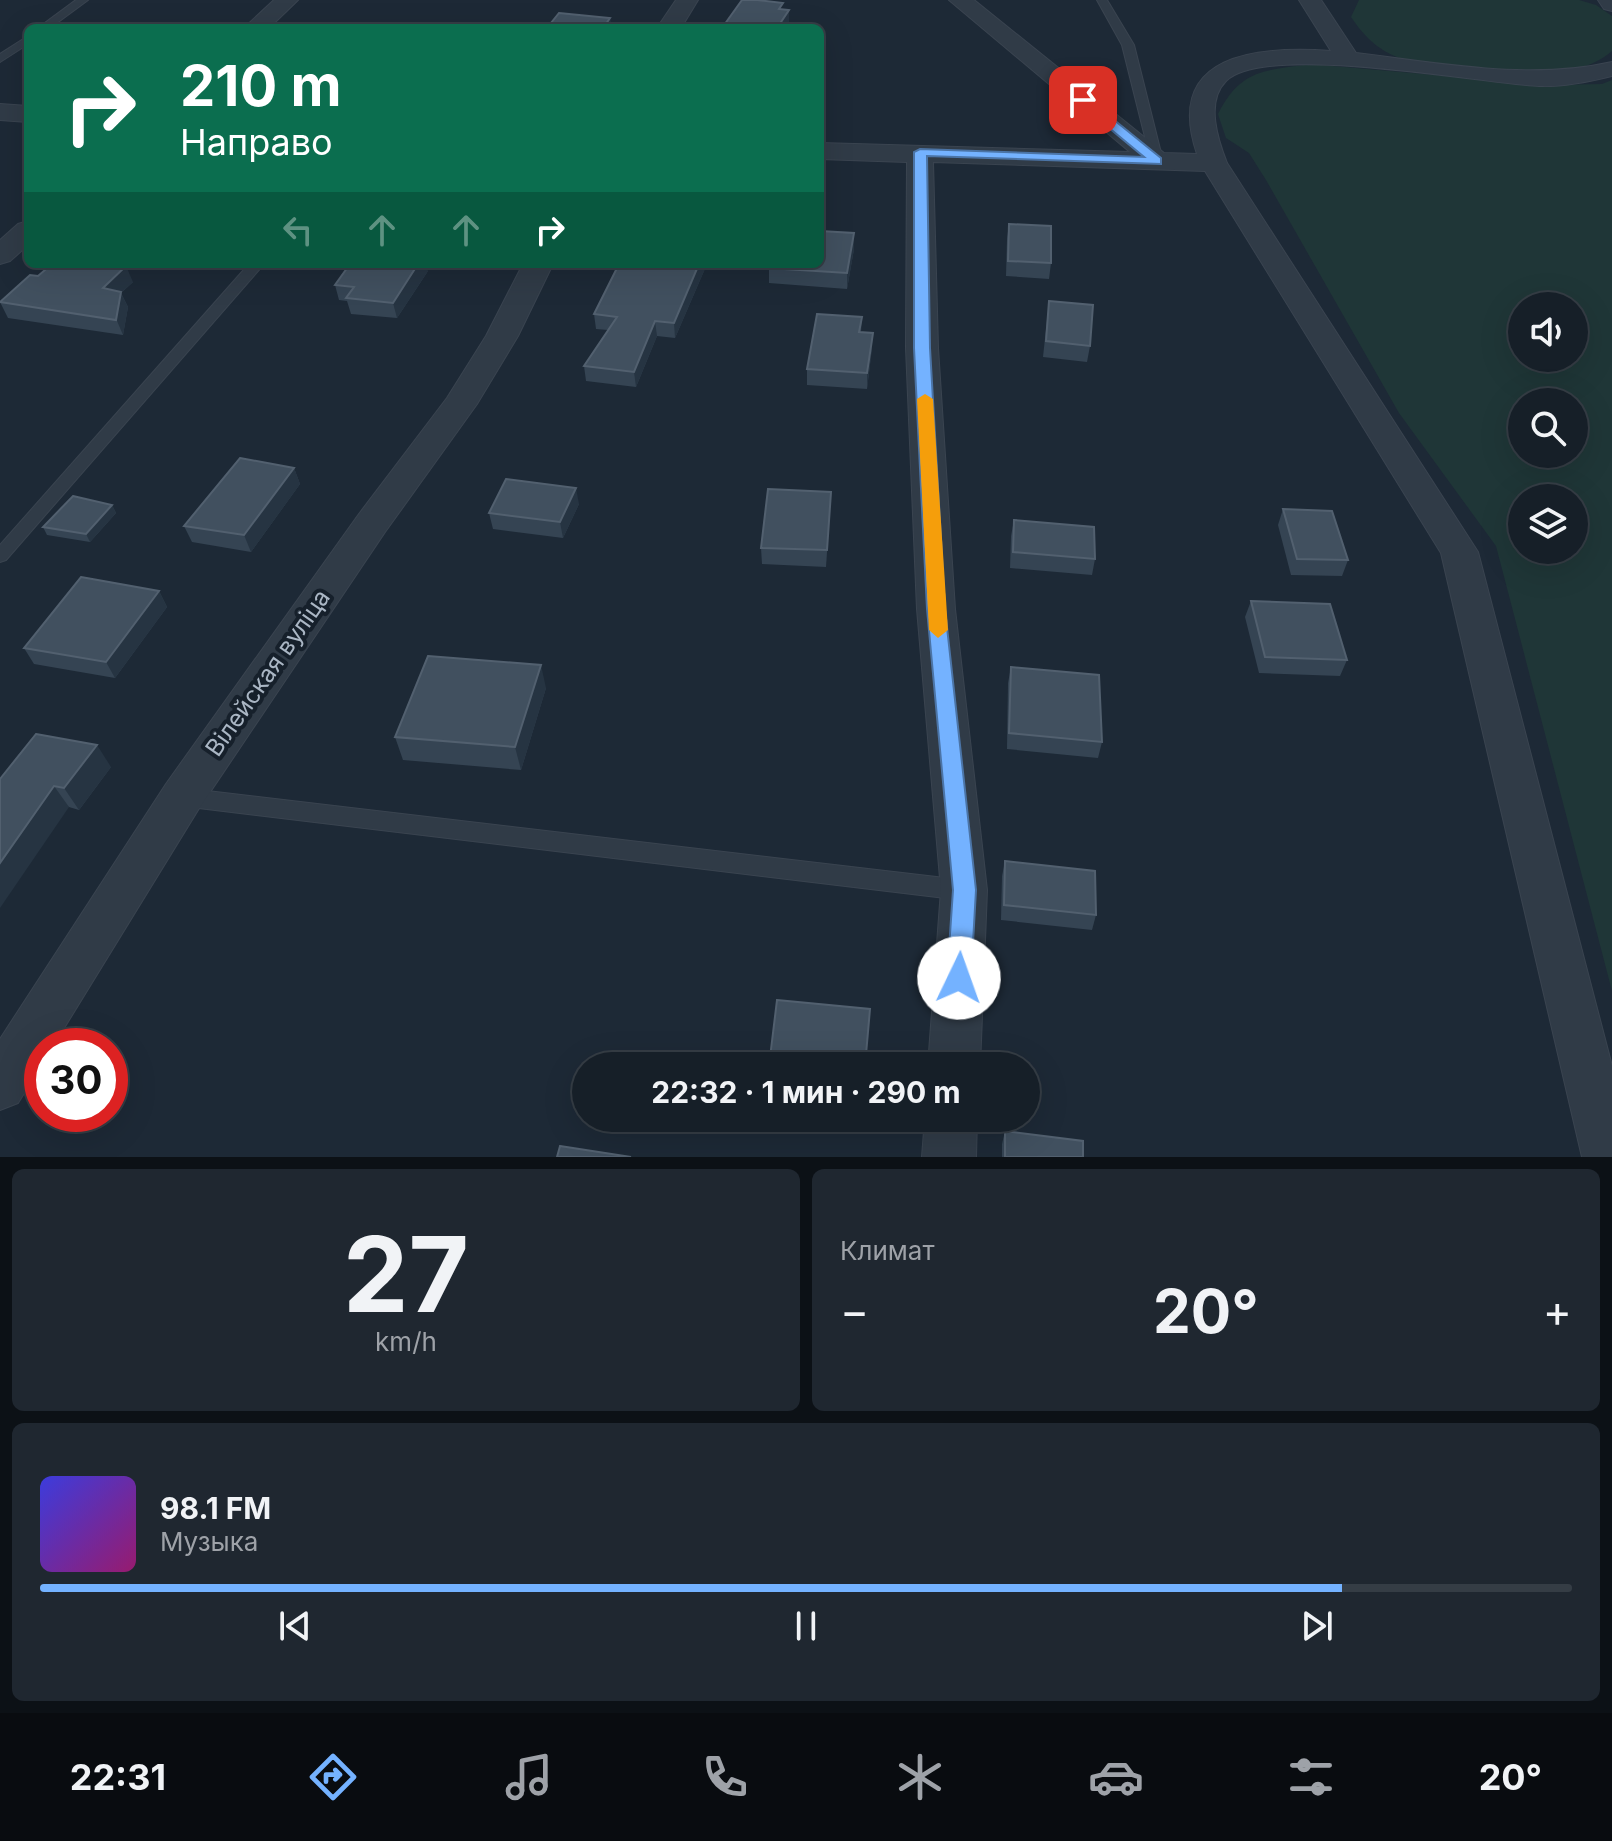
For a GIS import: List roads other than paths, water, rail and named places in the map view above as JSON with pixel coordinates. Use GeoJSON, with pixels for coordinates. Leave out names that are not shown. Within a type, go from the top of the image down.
{"type":"FeatureCollection","features":[{"type":"Feature","properties":{"kind":"street"},"geometry":{"type":"LineString","coordinates":[[260,24],[287,0]]}},
{"type":"Feature","properties":{"kind":"street"},"geometry":{"type":"LineString","coordinates":[[672,24],[687,0]]}},
{"type":"Feature","properties":{"kind":"street"},"geometry":{"type":"LineString","coordinates":[[960,0],[1157,161]]}},
{"type":"Feature","properties":{"kind":"street"},"geometry":{"type":"LineString","coordinates":[[1310,0],[1349,61]]}},
{"type":"Feature","properties":{"kind":"street"},"geometry":{"type":"LineString","coordinates":[[1609,1157],[1459,552],[1214,163],[1202,123],[1203,103],[1209,86],[1218,75],[1232,66],[1270,58],[1349,61],[1543,79],[1578,77],[1612,69]]}},
{"type":"Feature","properties":{"kind":"street"},"geometry":{"type":"LineString","coordinates":[[0,112],[24,114]]}},
{"type":"Feature","properties":{"kind":"street"},"geometry":{"type":"LineString","coordinates":[[824,151],[1214,163]]}},
{"type":"Feature","properties":{"kind":"street"},"geometry":{"type":"LineString","coordinates":[[920,152],[922,348],[936,609],[964,890],[955,1052]]}},
{"type":"Feature","properties":{"kind":"street"},"geometry":{"type":"LineString","coordinates":[[0,255],[24,234]]}},
{"type":"Feature","properties":{"kind":"street","name":"Вілейская вуліца"},"geometry":{"type":"LineString","coordinates":[[0,1085],[182,797],[372,523],[460,404],[502,336],[536,268]]}},
{"type":"Feature","properties":{"kind":"street"},"geometry":{"type":"LineString","coordinates":[[949,1157],[950,1132]]}},
{"type":"Feature","properties":{"kind":"lane"},"geometry":{"type":"LineString","coordinates":[[49,24],[83,0]]}},
{"type":"Feature","properties":{"kind":"lane"},"geometry":{"type":"LineString","coordinates":[[1102,0],[1128,45],[1157,161]]}},
{"type":"Feature","properties":{"kind":"lane"},"geometry":{"type":"LineString","coordinates":[[0,59],[24,42]]}},
{"type":"Feature","properties":{"kind":"lane"},"geometry":{"type":"LineString","coordinates":[[0,556],[253,268]]}},
{"type":"Feature","properties":{"kind":"lane"},"geometry":{"type":"LineString","coordinates":[[182,797],[964,890]]}}]}
